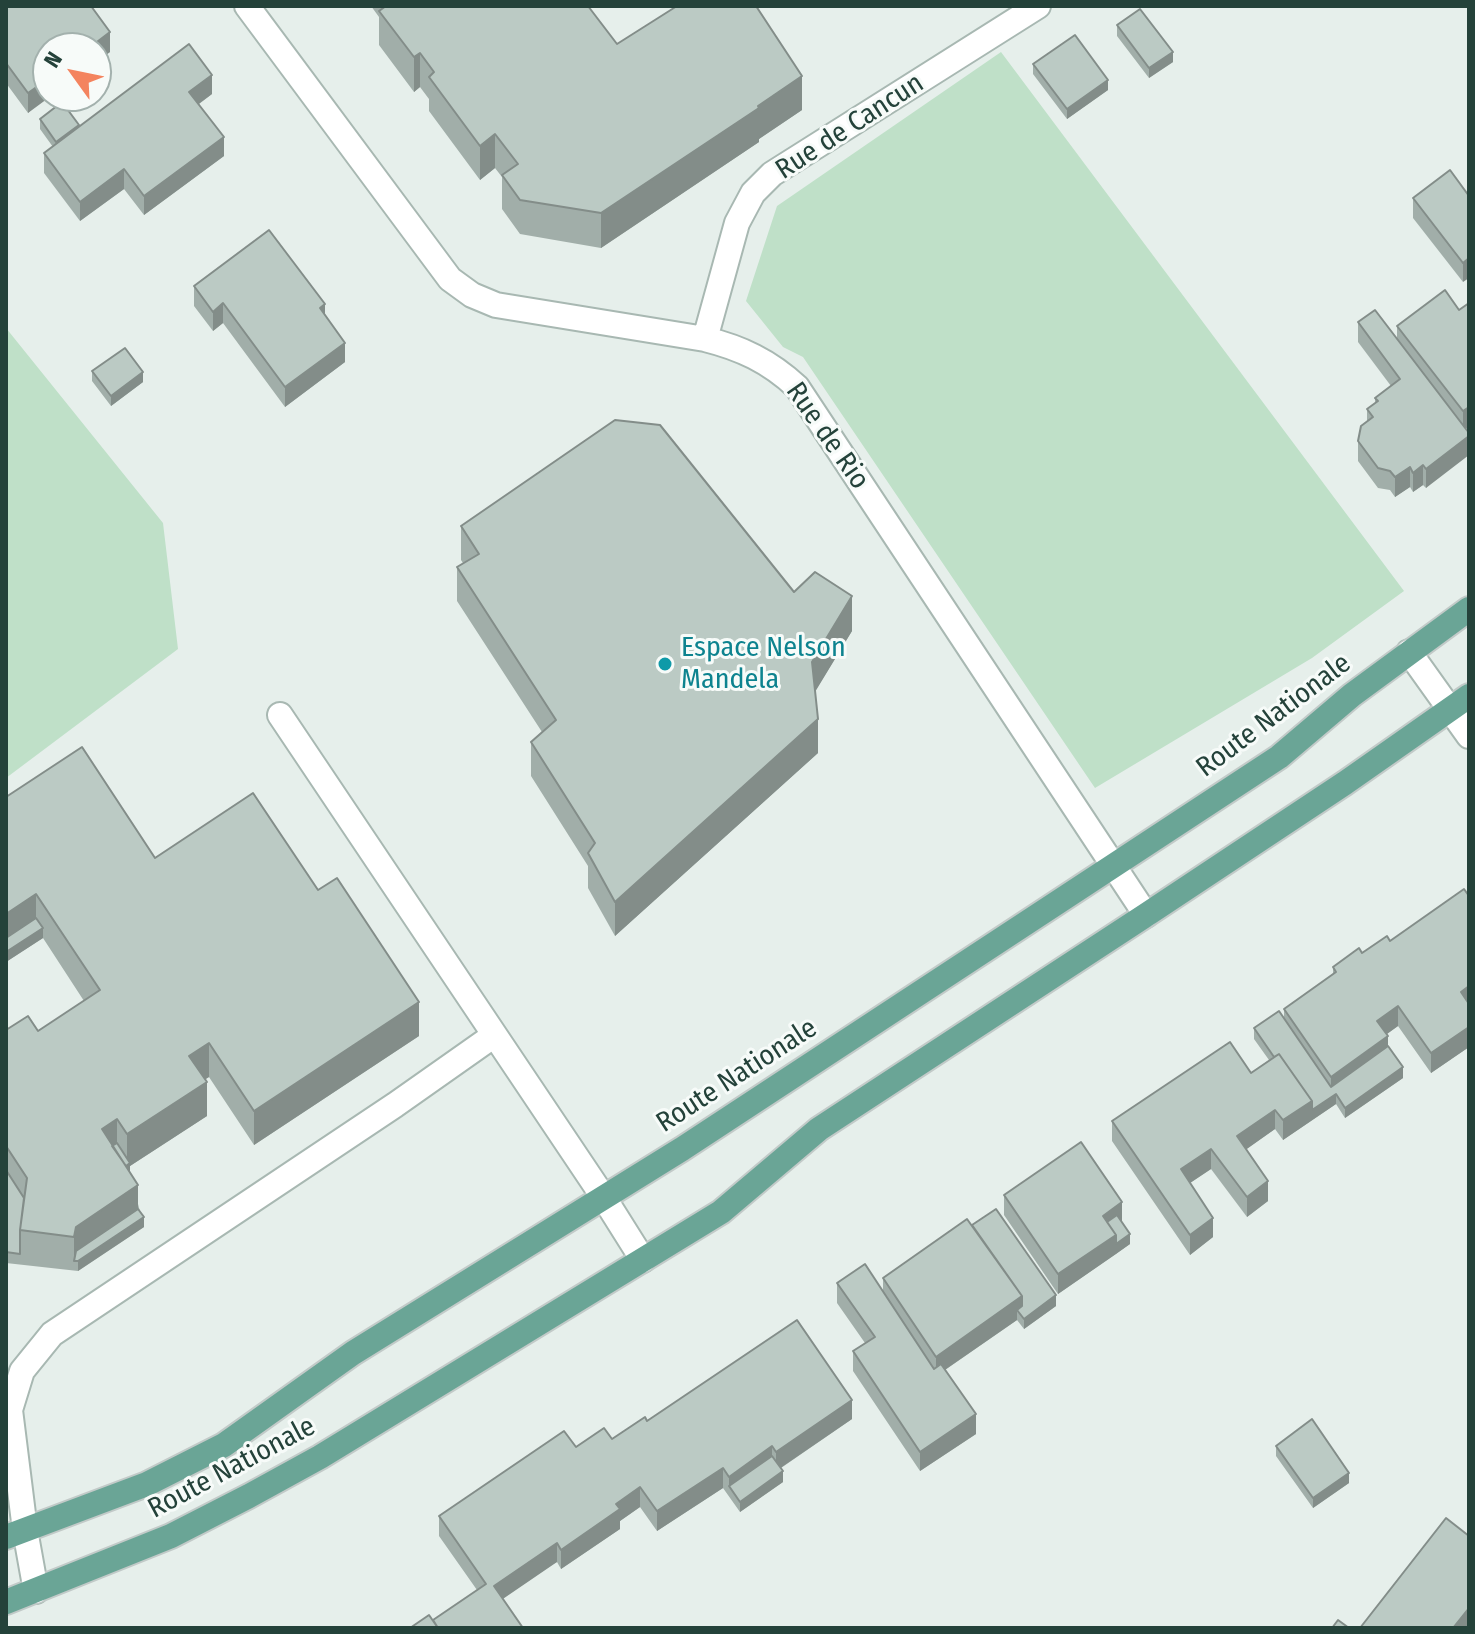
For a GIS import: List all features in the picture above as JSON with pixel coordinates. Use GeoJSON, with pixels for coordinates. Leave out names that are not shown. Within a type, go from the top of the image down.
{"type":"FeatureCollection","features":[{"type":"Feature","properties":{"kind":"main road","name":"Route Nationale"},"geometry":{"type":"LineString","coordinates":[[16,1533],[147,1484],[212,1452],[353,1353],[604,1198],[1279,757],[1352,695],[1469,609]]}},
{"type":"Feature","properties":{"kind":"main road","name":"Route Nationale"},"geometry":{"type":"LineString","coordinates":[[6,1602],[171,1536],[249,1496],[320,1457],[721,1212],[819,1129],[1345,783],[1460,702]]}},
{"type":"Feature","properties":{"kind":"street","name":"Rue de Rio"},"geometry":{"type":"LineString","coordinates":[[247,6],[450,279],[472,295],[496,305],[705,339],[758,357],[779,370],[797,387],[1146,915]]}},
{"type":"Feature","properties":{"kind":"street","name":"Rue de Cancun"},"geometry":{"type":"LineString","coordinates":[[705,339],[734,233],[753,193],[772,174],[1038,6]]}},
{"type":"Feature","properties":{"kind":"street"},"geometry":{"type":"LineString","coordinates":[[1409,652],[1460,702],[1469,736]]}},
{"type":"Feature","properties":{"kind":"street"},"geometry":{"type":"LineString","coordinates":[[280,715],[643,1260]]}},
{"type":"Feature","properties":{"kind":"street"},"geometry":{"type":"LineString","coordinates":[[36,1591],[16,1533],[10,1410],[22,1371],[52,1334],[493,1036]]}},
{"type":"Feature","properties":{"kind":"green space"},"geometry":{"type":"Polygon","coordinates":[[[1001,52],[1404,591],[1312,658],[1095,788],[803,357],[783,347],[746,301],[777,206],[1001,52]]]}},
{"type":"Feature","properties":{"kind":"green space"},"geometry":{"type":"Polygon","coordinates":[[[6,328],[163,523],[178,649],[6,778],[6,328]]]}},
{"type":"Feature","properties":{"kind":"building"},"geometry":{"type":"Polygon","coordinates":[[[6,6],[91,6],[110,32],[32,32],[32,90],[28,93],[6,63],[6,6]]]}},
{"type":"Feature","properties":{"kind":"building"},"geometry":{"type":"Polygon","coordinates":[[[386,6],[588,6],[617,44],[677,6],[756,6],[802,76],[601,213],[520,200],[502,175],[518,164],[495,134],[480,146],[429,77],[434,72],[420,53],[414,57],[379,11],[386,6]]]}},
{"type":"Feature","properties":{"kind":"building"},"geometry":{"type":"Polygon","coordinates":[[[1140,9],[1173,52],[1149,68],[1117,25],[1140,9]]]}},
{"type":"Feature","properties":{"kind":"building"},"geometry":{"type":"Polygon","coordinates":[[[1075,35],[1108,80],[1067,109],[1033,64],[1075,35]]]}},
{"type":"Feature","properties":{"kind":"building"},"geometry":{"type":"Polygon","coordinates":[[[189,44],[212,75],[189,92],[224,137],[144,196],[124,169],[80,202],[44,153],[99,112],[112,112],[112,102],[189,44]]]}},
{"type":"Feature","properties":{"kind":"building"},"geometry":{"type":"Polygon","coordinates":[[[49,112],[69,112],[79,125],[56,142],[40,119],[49,112]]]}},
{"type":"Feature","properties":{"kind":"building"},"geometry":{"type":"Polygon","coordinates":[[[1450,170],[1469,196],[1469,258],[1463,263],[1413,198],[1450,170]]]}},
{"type":"Feature","properties":{"kind":"building"},"geometry":{"type":"Polygon","coordinates":[[[269,230],[325,304],[320,308],[345,343],[285,387],[223,303],[213,312],[194,286],[269,230]]]}},
{"type":"Feature","properties":{"kind":"building"},"geometry":{"type":"Polygon","coordinates":[[[1445,290],[1459,310],[1469,303],[1469,407],[1463,411],[1397,326],[1445,290]]]}},
{"type":"Feature","properties":{"kind":"building"},"geometry":{"type":"Polygon","coordinates":[[[1375,310],[1469,433],[1426,469],[1423,465],[1413,473],[1410,467],[1395,477],[1390,471],[1378,468],[1358,441],[1361,426],[1373,417],[1367,409],[1378,401],[1375,398],[1400,379],[1358,322],[1375,310]]]}},
{"type":"Feature","properties":{"kind":"building"},"geometry":{"type":"Polygon","coordinates":[[[125,348],[143,372],[111,396],[92,371],[125,348]]]}},
{"type":"Feature","properties":{"kind":"building","name":"Espace Nelson Mandela"},"geometry":{"type":"Polygon","coordinates":[[[615,420],[660,425],[794,592],[815,572],[852,596],[812,662],[818,719],[615,902],[588,853],[595,843],[531,742],[556,720],[457,567],[479,554],[461,526],[615,420]]]}},
{"type":"Feature","properties":{"kind":"building"},"geometry":{"type":"Polygon","coordinates":[[[82,747],[155,858],[253,793],[318,890],[337,878],[419,1002],[254,1111],[209,1043],[189,1056],[207,1082],[127,1134],[117,1119],[102,1129],[138,1185],[76,1227],[74,1237],[20,1230],[27,1178],[6,1146],[6,1030],[28,1016],[38,1031],[100,990],[36,894],[6,914],[6,797],[82,747]]]}},
{"type":"Feature","properties":{"kind":"building"},"geometry":{"type":"Polygon","coordinates":[[[1464,889],[1469,896],[1469,986],[1461,992],[1469,1004],[1469,1027],[1431,1053],[1398,1006],[1377,1021],[1388,1036],[1331,1077],[1284,1009],[1336,972],[1333,967],[1359,948],[1362,953],[1387,936],[1390,941],[1464,889]]]}},
{"type":"Feature","properties":{"kind":"building"},"geometry":{"type":"Polygon","coordinates":[[[36,918],[43,928],[6,952],[6,938],[36,918]]]}},
{"type":"Feature","properties":{"kind":"building"},"geometry":{"type":"Polygon","coordinates":[[[1279,1011],[1331,1087],[1388,1046],[1403,1067],[1345,1108],[1336,1094],[1312,1110],[1312,1101],[1279,1054],[1274,1057],[1254,1028],[1279,1011]]]}},
{"type":"Feature","properties":{"kind":"building"},"geometry":{"type":"Polygon","coordinates":[[[1230,1042],[1251,1073],[1279,1054],[1312,1101],[1283,1120],[1275,1110],[1237,1136],[1268,1181],[1247,1197],[1211,1149],[1181,1169],[1213,1218],[1190,1235],[1112,1121],[1230,1042]]]}},
{"type":"Feature","properties":{"kind":"building"},"geometry":{"type":"Polygon","coordinates":[[[1081,1142],[1122,1202],[1103,1216],[1116,1235],[1058,1274],[1004,1195],[1081,1142]]]}},
{"type":"Feature","properties":{"kind":"building"},"geometry":{"type":"Polygon","coordinates":[[[117,1143],[130,1163],[126,1166],[112,1146],[117,1143]]]}},
{"type":"Feature","properties":{"kind":"building"},"geometry":{"type":"Polygon","coordinates":[[[6,1170],[24,1198],[20,1254],[6,1252],[6,1170]]]}},
{"type":"Feature","properties":{"kind":"building"},"geometry":{"type":"Polygon","coordinates":[[[138,1209],[144,1217],[74,1261],[76,1251],[138,1209]]]}},
{"type":"Feature","properties":{"kind":"building"},"geometry":{"type":"Polygon","coordinates":[[[996,1209],[1056,1295],[1024,1319],[1017,1310],[1022,1306],[1022,1296],[972,1225],[996,1209]]]}},
{"type":"Feature","properties":{"kind":"building"},"geometry":{"type":"Polygon","coordinates":[[[1117,1215],[1130,1234],[1116,1244],[1116,1235],[1107,1222],[1117,1215]]]}},
{"type":"Feature","properties":{"kind":"building"},"geometry":{"type":"Polygon","coordinates":[[[967,1219],[1022,1296],[936,1357],[883,1278],[967,1219]]]}},
{"type":"Feature","properties":{"kind":"building"},"geometry":{"type":"Polygon","coordinates":[[[865,1264],[934,1369],[941,1364],[976,1414],[920,1452],[853,1351],[875,1337],[837,1283],[865,1264]]]}},
{"type":"Feature","properties":{"kind":"building"},"geometry":{"type":"Polygon","coordinates":[[[797,1320],[852,1400],[776,1452],[772,1446],[729,1477],[723,1468],[657,1511],[640,1487],[616,1504],[620,1509],[561,1550],[557,1543],[494,1586],[523,1628],[438,1628],[433,1620],[486,1584],[439,1516],[564,1431],[576,1447],[604,1428],[612,1439],[645,1417],[647,1421],[797,1320]]]}},
{"type":"Feature","properties":{"kind":"building"},"geometry":{"type":"Polygon","coordinates":[[[1312,1419],[1349,1473],[1313,1498],[1276,1446],[1312,1419]]]}},
{"type":"Feature","properties":{"kind":"building"},"geometry":{"type":"Polygon","coordinates":[[[772,1456],[783,1471],[740,1502],[729,1486],[772,1456]]]}},
{"type":"Feature","properties":{"kind":"building"},"geometry":{"type":"Polygon","coordinates":[[[1446,1518],[1469,1536],[1469,1608],[1453,1628],[1360,1628],[1446,1518]]]}},
{"type":"Feature","properties":{"kind":"building"},"geometry":{"type":"Polygon","coordinates":[[[429,1615],[438,1628],[410,1628],[429,1615]]]}},
{"type":"Feature","properties":{"kind":"building"},"geometry":{"type":"Polygon","coordinates":[[[1338,1620],[1349,1628],[1332,1628],[1338,1620]]]}},
{"type":"Feature","properties":{"kind":"place","name":"Espace Nelson Mandela"},"geometry":{"type":"Point","coordinates":[665,664]}}]}
